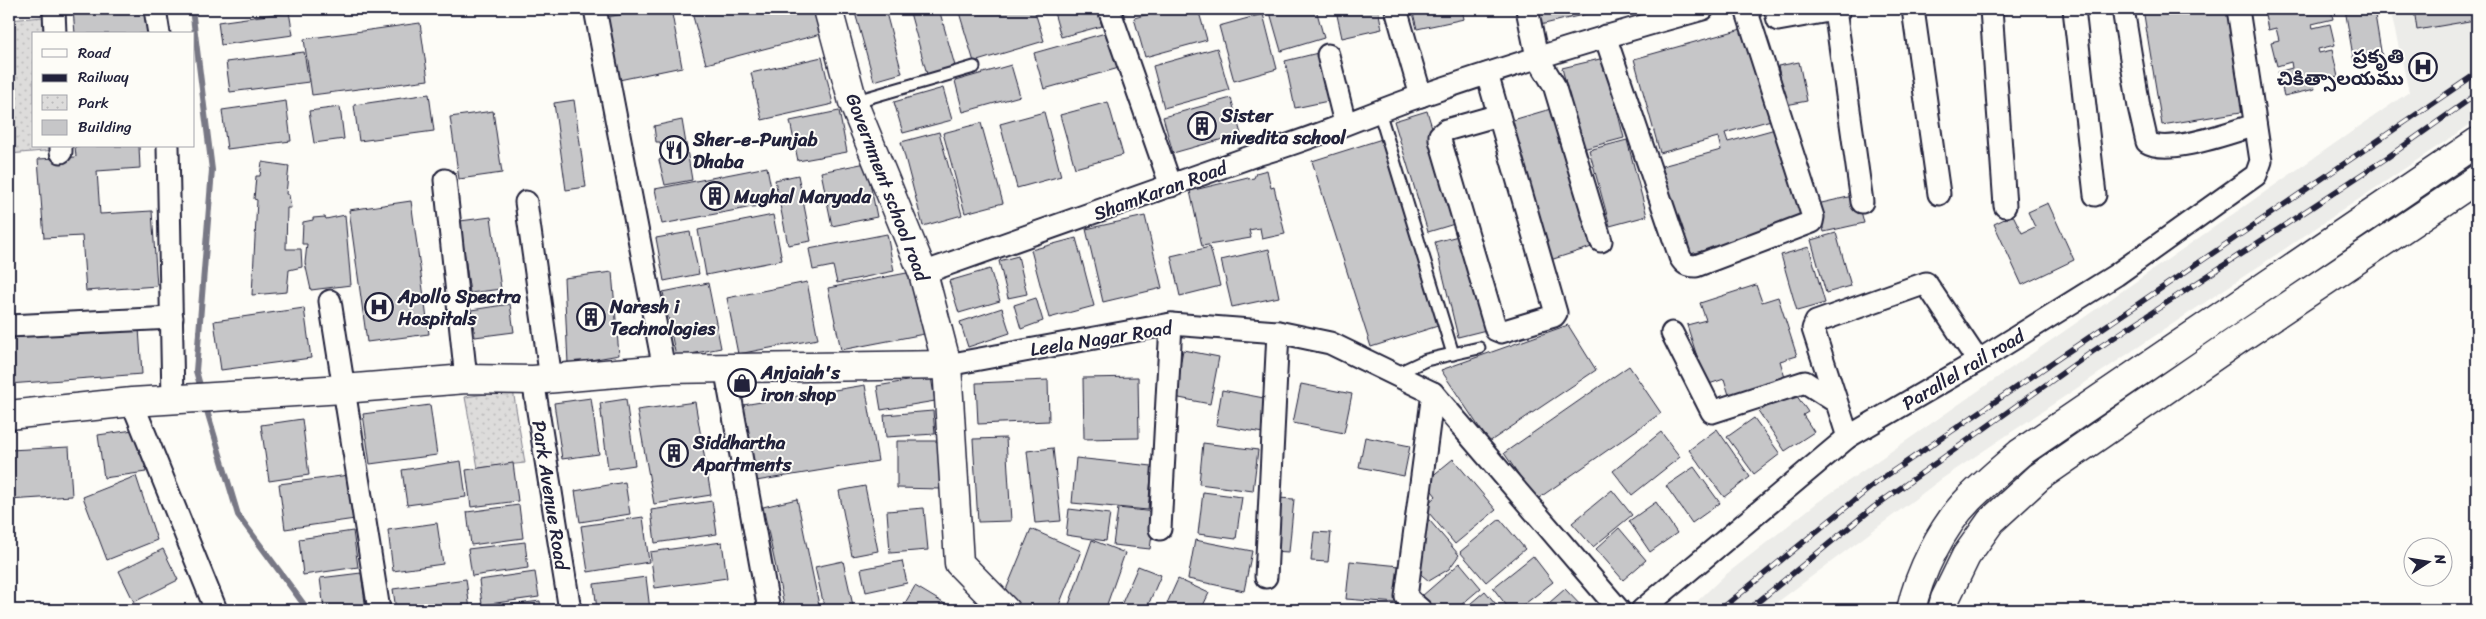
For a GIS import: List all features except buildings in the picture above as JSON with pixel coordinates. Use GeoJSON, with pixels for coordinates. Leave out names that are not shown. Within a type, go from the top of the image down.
{"type":"FeatureCollection","features":[{"type":"Feature","properties":{"kind":"street"},"geometry":{"type":"LineString","coordinates":[[155,9],[159,32]]}},
{"type":"Feature","properties":{"kind":"street"},"geometry":{"type":"LineString","coordinates":[[595,9],[664,369]]}},
{"type":"Feature","properties":{"kind":"street","name":"Government school road"},"geometry":{"type":"LineString","coordinates":[[828,9],[853,102],[924,273],[947,365]]}},
{"type":"Feature","properties":{"kind":"street"},"geometry":{"type":"LineString","coordinates":[[1109,9],[1171,186]]}},
{"type":"Feature","properties":{"kind":"street"},"geometry":{"type":"LineString","coordinates":[[1396,9],[1421,96]]}},
{"type":"Feature","properties":{"kind":"street"},"geometry":{"type":"LineString","coordinates":[[1527,9],[1537,57],[1554,85],[1601,241]]}},
{"type":"Feature","properties":{"kind":"street","name":"ShamKaran Road"},"geometry":{"type":"LineString","coordinates":[[924,273],[1256,155],[1288,146],[1421,96],[1605,36],[1703,9]]}},
{"type":"Feature","properties":{"kind":"street"},"geometry":{"type":"LineString","coordinates":[[1605,36],[1680,257],[1683,263],[1696,266],[1812,222],[1813,217],[1746,9]]}},
{"type":"Feature","properties":{"kind":"street"},"geometry":{"type":"LineString","coordinates":[[1775,9],[1778,20],[1838,9],[1862,202]]}},
{"type":"Feature","properties":{"kind":"street"},"geometry":{"type":"LineString","coordinates":[[1913,9],[1939,194]]}},
{"type":"Feature","properties":{"kind":"street"},"geometry":{"type":"LineString","coordinates":[[1990,9],[2005,206]]}},
{"type":"Feature","properties":{"kind":"street"},"geometry":{"type":"LineString","coordinates":[[2074,9],[2096,195]]}},
{"type":"Feature","properties":{"kind":"street"},"geometry":{"type":"LineString","coordinates":[[2123,9],[2138,106],[2147,142],[2172,147],[2255,125]]}},
{"type":"Feature","properties":{"kind":"street","name":"Parallel rail road"},"geometry":{"type":"LineString","coordinates":[[1642,610],[1848,437],[1978,361],[2116,275],[2256,175],[2260,161],[2238,9]]}},
{"type":"Feature","properties":{"kind":"street"},"geometry":{"type":"LineString","coordinates":[[54,10],[55,32]]}},
{"type":"Feature","properties":{"kind":"street"},"geometry":{"type":"LineString","coordinates":[[1328,55],[1346,123]]}},
{"type":"Feature","properties":{"kind":"street"},"geometry":{"type":"LineString","coordinates":[[1487,74],[1499,115],[1556,313],[1554,316],[1501,332],[1496,330],[1440,140],[1440,135],[1446,130],[1499,115]]}},
{"type":"Feature","properties":{"kind":"street"},"geometry":{"type":"LineString","coordinates":[[1911,610],[1916,589],[1939,540],[1968,500],[2020,453],[2477,142]]}},
{"type":"Feature","properties":{"kind":"street"},"geometry":{"type":"LineString","coordinates":[[168,148],[173,393]]}},
{"type":"Feature","properties":{"kind":"street"},"geometry":{"type":"LineString","coordinates":[[1942,610],[1945,599],[1966,556],[1990,521],[2039,477],[2239,339],[2477,179]]}},
{"type":"Feature","properties":{"kind":"street"},"geometry":{"type":"LineString","coordinates":[[445,180],[466,379]]}},
{"type":"Feature","properties":{"kind":"street","name":"Park Avenue Road"},"geometry":{"type":"LineString","coordinates":[[526,202],[542,379],[570,610]]}},
{"type":"Feature","properties":{"kind":"street"},"geometry":{"type":"LineString","coordinates":[[1848,437],[1814,324],[1923,283],[1930,286],[1978,361]]}},
{"type":"Feature","properties":{"kind":"street"},"geometry":{"type":"LineString","coordinates":[[330,301],[342,389],[379,610]]}},
{"type":"Feature","properties":{"kind":"street"},"geometry":{"type":"LineString","coordinates":[[9,326],[172,318]]}},
{"type":"Feature","properties":{"kind":"street"},"geometry":{"type":"LineString","coordinates":[[1160,529],[1172,324]]}},
{"type":"Feature","properties":{"kind":"street","name":"Leela Nagar Road"},"geometry":{"type":"LineString","coordinates":[[947,365],[1172,324],[1278,332],[1330,342],[1433,392]]}},
{"type":"Feature","properties":{"kind":"street"},"geometry":{"type":"LineString","coordinates":[[1266,577],[1278,332]]}},
{"type":"Feature","properties":{"kind":"street"},"geometry":{"type":"LineString","coordinates":[[1672,333],[1712,412],[1806,382],[1836,402]]}},
{"type":"Feature","properties":{"kind":"street"},"geometry":{"type":"LineString","coordinates":[[9,401],[173,393],[252,394],[466,379],[542,379],[664,369],[947,365],[959,563],[1005,610]]}},
{"type":"Feature","properties":{"kind":"street"},"geometry":{"type":"LineString","coordinates":[[725,367],[769,610]]}},
{"type":"Feature","properties":{"kind":"street"},"geometry":{"type":"LineString","coordinates":[[1421,610],[1406,597],[1433,392]]}},
{"type":"Feature","properties":{"kind":"street"},"geometry":{"type":"LineString","coordinates":[[1433,392],[1619,610]]}},
{"type":"Feature","properties":{"kind":"street"},"geometry":{"type":"LineString","coordinates":[[9,415],[132,402],[173,393]]}},
{"type":"Feature","properties":{"kind":"street"},"geometry":{"type":"LineString","coordinates":[[132,402],[216,610]]}},
{"type":"Feature","properties":{"kind":"lane"},"geometry":{"type":"LineString","coordinates":[[853,102],[974,67]]}},
{"type":"Feature","properties":{"kind":"lane"},"geometry":{"type":"LineString","coordinates":[[1379,111],[1452,354]]}},
{"type":"Feature","properties":{"kind":"lane"},"geometry":{"type":"LineString","coordinates":[[1396,374],[1426,360],[1479,348]]}},
{"type":"Feature","properties":{"kind":"shaded area"},"geometry":{"type":"Polygon","coordinates":[[[2390,9],[2477,9],[2477,120],[1943,478],[1767,610],[1688,610],[1724,576],[1818,502],[2409,92],[2390,9]]]}},
{"type":"Feature","properties":{"kind":"green space"},"geometry":{"type":"Polygon","coordinates":[[[43,17],[44,32],[32,32],[32,148],[54,148],[55,150],[9,154],[9,20],[43,17]]]}},
{"type":"Feature","properties":{"kind":"green space"},"geometry":{"type":"Polygon","coordinates":[[[513,390],[525,463],[478,468],[465,397],[513,390]]]}},
{"type":"Feature","properties":{"kind":"waterway"},"geometry":{"type":"LineString","coordinates":[[192,9],[195,32]]}},
{"type":"Feature","properties":{"kind":"waterway"},"geometry":{"type":"LineString","coordinates":[[195,33],[212,170],[196,371],[202,392]]}},
{"type":"Feature","properties":{"kind":"waterway"},"geometry":{"type":"LineString","coordinates":[[205,404],[238,515],[308,610]]}},
{"type":"Feature","properties":{"kind":"railway"},"geometry":{"type":"LineString","coordinates":[[1720,610],[1877,482],[2477,73]]}},
{"type":"Feature","properties":{"kind":"railway"},"geometry":{"type":"LineString","coordinates":[[1748,610],[1874,507],[2092,352],[2388,157],[2477,94]]}},
{"type":"Feature","properties":{"kind":"place","name":"ప్రకృతి చికిత్సాలయము"},"geometry":{"type":"Point","coordinates":[2423,67]}},
{"type":"Feature","properties":{"kind":"place","name":"Sister nivedita school"},"geometry":{"type":"Point","coordinates":[1202,126]}},
{"type":"Feature","properties":{"kind":"place","name":"Sher-e-Punjab Dhaba"},"geometry":{"type":"Point","coordinates":[674,150]}},
{"type":"Feature","properties":{"kind":"place","name":"Mughal Maryada"},"geometry":{"type":"Point","coordinates":[715,196]}},
{"type":"Feature","properties":{"kind":"place","name":"Apollo Spectra Hospitals"},"geometry":{"type":"Point","coordinates":[379,307]}},
{"type":"Feature","properties":{"kind":"place","name":"Naresh i Technologies"},"geometry":{"type":"Point","coordinates":[591,317]}},
{"type":"Feature","properties":{"kind":"place","name":"Anjaiah's iron shop"},"geometry":{"type":"Point","coordinates":[742,383]}},
{"type":"Feature","properties":{"kind":"place","name":"Siddhartha Apartments"},"geometry":{"type":"Point","coordinates":[674,453]}}]}
